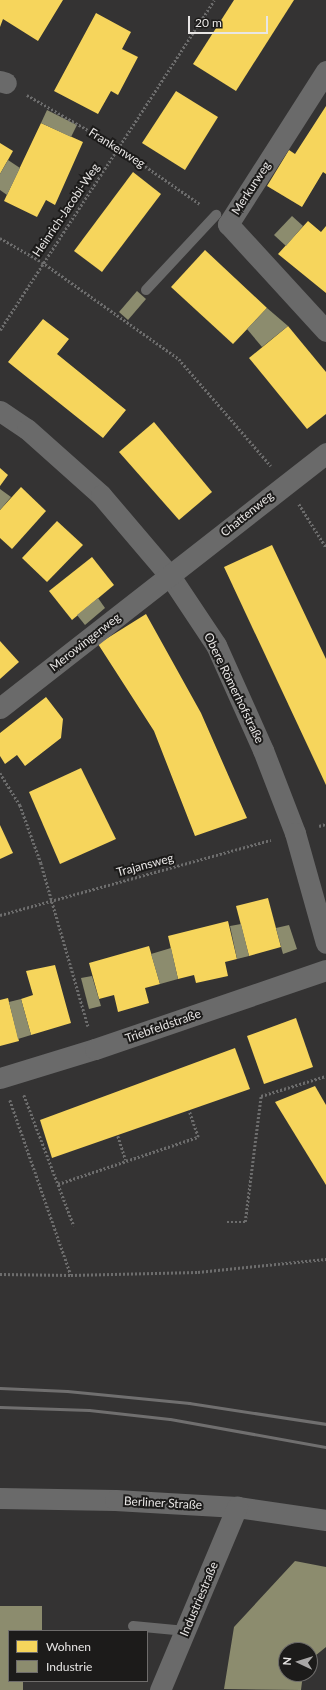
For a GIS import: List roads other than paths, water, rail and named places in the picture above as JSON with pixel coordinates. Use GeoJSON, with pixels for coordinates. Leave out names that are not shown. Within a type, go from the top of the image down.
{"type":"FeatureCollection","features":[{"type":"Feature","properties":{"kind":"street","name":"Merkurweg"},"geometry":{"type":"LineString","coordinates":[[326,71],[228,224],[326,331]]}},
{"type":"Feature","properties":{"kind":"street","name":"Obere Römerhofstraße"},"geometry":{"type":"LineString","coordinates":[[0,411],[27,428],[101,495],[170,576],[216,645],[263,750],[295,833],[326,943]]}},
{"type":"Feature","properties":{"kind":"street","name":"Chattenweg"},"geometry":{"type":"LineString","coordinates":[[170,576],[285,483],[326,453]]}},
{"type":"Feature","properties":{"kind":"street","name":"Merowingerweg"},"geometry":{"type":"LineString","coordinates":[[0,708],[170,576]]}},
{"type":"Feature","properties":{"kind":"street","name":"Triebfeldstraße"},"geometry":{"type":"LineString","coordinates":[[6,1077],[95,1049],[326,970]]}},
{"type":"Feature","properties":{"kind":"street","name":"Berliner Straße"},"geometry":{"type":"LineString","coordinates":[[0,1498],[115,1500],[237,1507],[326,1520]]}},
{"type":"Feature","properties":{"kind":"street","name":"Industriestraße"},"geometry":{"type":"LineString","coordinates":[[160,1690],[237,1507]]}},
{"type":"Feature","properties":{"kind":"lane"},"geometry":{"type":"LineString","coordinates":[[146,290],[216,215]]}},
{"type":"Feature","properties":{"kind":"lane"},"geometry":{"type":"LineString","coordinates":[[133,1626],[186,1631]]}},
{"type":"Feature","properties":{"kind":"railway"},"geometry":{"type":"LineString","coordinates":[[0,1388],[67,1391],[189,1403],[326,1424]]}},
{"type":"Feature","properties":{"kind":"railway"},"geometry":{"type":"LineString","coordinates":[[0,1407],[89,1410],[170,1419],[326,1447]]}}]}
